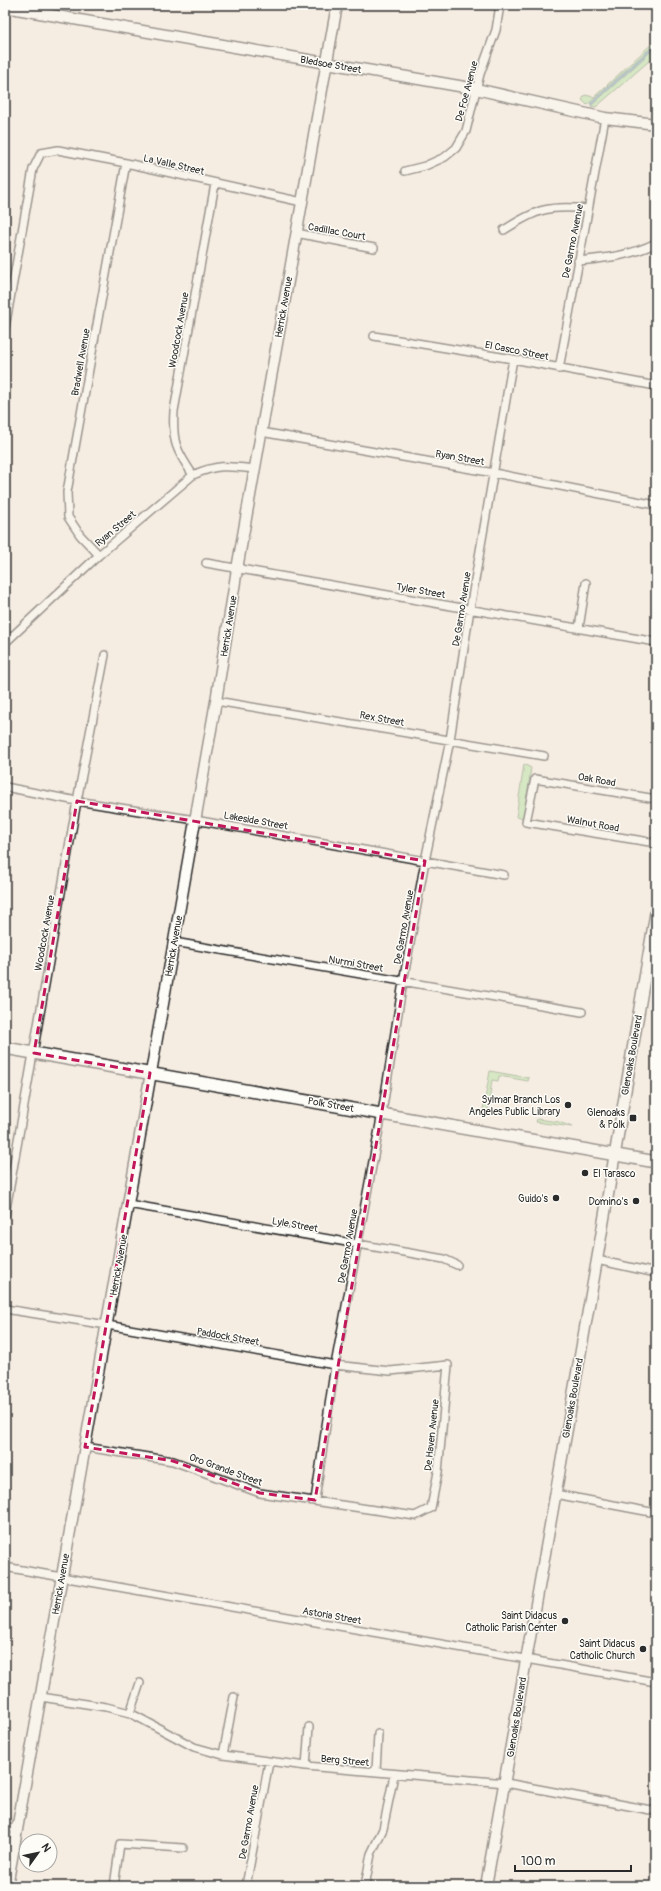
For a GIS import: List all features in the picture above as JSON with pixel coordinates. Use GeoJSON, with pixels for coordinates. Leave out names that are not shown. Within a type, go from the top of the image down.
{"type":"FeatureCollection","features":[{"type":"Feature","properties":{"kind":"main road","name":"Polk Street"},"geometry":{"type":"LineString","coordinates":[[5,1048],[656,1162]]}},
{"type":"Feature","properties":{"kind":"street","name":"Herrick Avenue"},"geometry":{"type":"LineString","coordinates":[[7,1886],[174,942],[216,700],[237,568],[338,5]]}},
{"type":"Feature","properties":{"kind":"street","name":"De Foe Avenue"},"geometry":{"type":"LineString","coordinates":[[405,171],[426,166],[445,157],[456,148],[466,131],[476,89],[496,30],[500,5]]}},
{"type":"Feature","properties":{"kind":"street","name":"Bledsoe Street"},"geometry":{"type":"LineString","coordinates":[[5,7],[476,89],[605,118],[656,124]]}},
{"type":"Feature","properties":{"kind":"street","name":"De Garmo Avenue"},"geometry":{"type":"LineString","coordinates":[[559,369],[605,118]]}},
{"type":"Feature","properties":{"kind":"street","name":"La Valle Street"},"geometry":{"type":"LineString","coordinates":[[5,328],[33,169],[41,153],[58,150],[126,163],[215,184],[302,202]]}},
{"type":"Feature","properties":{"kind":"street","name":"Bradwell Avenue"},"geometry":{"type":"LineString","coordinates":[[99,555],[80,535],[68,517],[67,492],[126,163]]}},
{"type":"Feature","properties":{"kind":"street","name":"Woodcock Avenue"},"geometry":{"type":"LineString","coordinates":[[193,475],[180,456],[173,434],[174,411],[215,184]]}},
{"type":"Feature","properties":{"kind":"street"},"geometry":{"type":"LineString","coordinates":[[504,230],[540,210],[564,206],[588,209]]}},
{"type":"Feature","properties":{"kind":"street","name":"Cadillac Court"},"geometry":{"type":"LineString","coordinates":[[296,234],[374,248]]}},
{"type":"Feature","properties":{"kind":"street"},"geometry":{"type":"LineString","coordinates":[[578,261],[612,258],[639,252],[656,243]]}},
{"type":"Feature","properties":{"kind":"street","name":"El Casco Street"},"geometry":{"type":"LineString","coordinates":[[374,336],[513,359],[559,369],[656,386]]}},
{"type":"Feature","properties":{"kind":"street","name":"De Garmo Avenue"},"geometry":{"type":"LineString","coordinates":[[315,1500],[335,1365],[382,1113],[403,982],[425,860],[450,740],[470,609],[513,359]]}},
{"type":"Feature","properties":{"kind":"street","name":"Ryan Street"},"geometry":{"type":"LineString","coordinates":[[261,432],[494,473],[656,505]]}},
{"type":"Feature","properties":{"kind":"street","name":"Ryan Street"},"geometry":{"type":"LineString","coordinates":[[5,643],[99,555],[193,475],[210,468],[231,466],[255,469]]}},
{"type":"Feature","properties":{"kind":"street","name":"Tyler Street"},"geometry":{"type":"LineString","coordinates":[[206,563],[656,642]]}},
{"type":"Feature","properties":{"kind":"street"},"geometry":{"type":"LineString","coordinates":[[579,628],[586,583]]}},
{"type":"Feature","properties":{"kind":"street","name":"Woodcock Avenue"},"geometry":{"type":"LineString","coordinates":[[5,1215],[77,801],[105,655]]}},
{"type":"Feature","properties":{"kind":"street","name":"Rex Street"},"geometry":{"type":"LineString","coordinates":[[216,700],[544,756]]}},
{"type":"Feature","properties":{"kind":"street","name":"Oak Road"},"geometry":{"type":"LineString","coordinates":[[526,822],[535,779],[656,799]]}},
{"type":"Feature","properties":{"kind":"street","name":"Lakeside Street"},"geometry":{"type":"LineString","coordinates":[[5,787],[77,801],[425,860],[504,875]]}},
{"type":"Feature","properties":{"kind":"street","name":"Walnut Road"},"geometry":{"type":"LineString","coordinates":[[526,822],[656,844]]}},
{"type":"Feature","properties":{"kind":"street","name":"Glenoaks Boulevard"},"geometry":{"type":"LineString","coordinates":[[486,1886],[506,1783],[656,910]]}},
{"type":"Feature","properties":{"kind":"street","name":"Nurmi Street"},"geometry":{"type":"LineString","coordinates":[[174,942],[582,1012]]}},
{"type":"Feature","properties":{"kind":"street","name":"Lyle Street"},"geometry":{"type":"LineString","coordinates":[[128,1204],[444,1259],[457,1265]]}},
{"type":"Feature","properties":{"kind":"street"},"geometry":{"type":"LineString","coordinates":[[597,1260],[656,1273]]}},
{"type":"Feature","properties":{"kind":"street","name":"Paddock Street"},"geometry":{"type":"LineString","coordinates":[[5,1309],[107,1325],[335,1365],[390,1371],[448,1365]]}},
{"type":"Feature","properties":{"kind":"street","name":"De Haven Avenue"},"geometry":{"type":"LineString","coordinates":[[431,1508],[438,1472],[448,1365]]}},
{"type":"Feature","properties":{"kind":"street","name":"Oro Grande Street"},"geometry":{"type":"LineString","coordinates":[[85,1447],[173,1461],[260,1493],[415,1516],[431,1508]]}},
{"type":"Feature","properties":{"kind":"street"},"geometry":{"type":"LineString","coordinates":[[555,1494],[656,1513]]}},
{"type":"Feature","properties":{"kind":"street","name":"Astoria Street"},"geometry":{"type":"LineString","coordinates":[[5,1567],[656,1682]]}},
{"type":"Feature","properties":{"kind":"street"},"geometry":{"type":"LineString","coordinates":[[130,1713],[140,1683]]}},
{"type":"Feature","properties":{"kind":"street","name":"Berg Street"},"geometry":{"type":"LineString","coordinates":[[41,1697],[106,1707],[130,1713],[194,1747],[223,1756],[306,1766],[506,1783],[656,1811]]}},
{"type":"Feature","properties":{"kind":"street"},"geometry":{"type":"LineString","coordinates":[[223,1756],[234,1697]]}},
{"type":"Feature","properties":{"kind":"street"},"geometry":{"type":"LineString","coordinates":[[306,1766],[309,1726]]}},
{"type":"Feature","properties":{"kind":"street"},"geometry":{"type":"LineString","coordinates":[[376,1772],[378,1734]]}},
{"type":"Feature","properties":{"kind":"street","name":"De Garmo Avenue"},"geometry":{"type":"LineString","coordinates":[[246,1886],[268,1762]]}},
{"type":"Feature","properties":{"kind":"street"},"geometry":{"type":"LineString","coordinates":[[365,1886],[371,1854],[382,1828],[394,1774]]}},
{"type":"Feature","properties":{"kind":"street"},"geometry":{"type":"LineString","coordinates":[[5,1827],[18,1829]]}},
{"type":"Feature","properties":{"kind":"street"},"geometry":{"type":"LineString","coordinates":[[114,1886],[120,1844],[183,1848]]}},
{"type":"Feature","properties":{"kind":"highlighted area"},"geometry":{"type":"Polygon","coordinates":[[[77,801],[425,861],[315,1500],[260,1493],[173,1461],[85,1447],[150,1073],[34,1053],[77,801]]]}},
{"type":"Feature","properties":{"kind":"green space"},"geometry":{"type":"Polygon","coordinates":[[[656,40],[656,43],[587,105],[582,100],[585,95],[594,97],[656,40]]]}},
{"type":"Feature","properties":{"kind":"green space"},"geometry":{"type":"Polygon","coordinates":[[[656,47],[656,55],[596,107],[591,106],[656,47]]]}},
{"type":"Feature","properties":{"kind":"green space"},"geometry":{"type":"Polygon","coordinates":[[[524,764],[531,768],[524,818],[516,817],[524,764]]]}},
{"type":"Feature","properties":{"kind":"green space"},"geometry":{"type":"Polygon","coordinates":[[[490,1071],[529,1078],[528,1081],[499,1076],[498,1081],[492,1080],[488,1110],[483,1110],[490,1071]]]}},
{"type":"Feature","properties":{"kind":"green space"},"geometry":{"type":"Polygon","coordinates":[[[537,1119],[559,1122],[572,1127],[536,1122],[537,1119]]]}},
{"type":"Feature","properties":{"kind":"waterway"},"geometry":{"type":"LineString","coordinates":[[591,104],[656,45]]}},
{"type":"Feature","properties":{"kind":"place","name":"Sylmar Branch Los Angeles Public Library"},"geometry":{"type":"Point","coordinates":[568,1105]}},
{"type":"Feature","properties":{"kind":"place","name":"Glenoaks & Polk"},"geometry":{"type":"Point","coordinates":[633,1118]}},
{"type":"Feature","properties":{"kind":"place","name":"El Tarasco"},"geometry":{"type":"Point","coordinates":[585,1173]}},
{"type":"Feature","properties":{"kind":"place","name":"Guido's"},"geometry":{"type":"Point","coordinates":[556,1198]}},
{"type":"Feature","properties":{"kind":"place","name":"Domino's"},"geometry":{"type":"Point","coordinates":[636,1201]}},
{"type":"Feature","properties":{"kind":"place","name":"Saint Didacus Catholic Parish Center"},"geometry":{"type":"Point","coordinates":[565,1621]}},
{"type":"Feature","properties":{"kind":"place","name":"Saint Didacus Catholic Church"},"geometry":{"type":"Point","coordinates":[643,1649]}}]}
